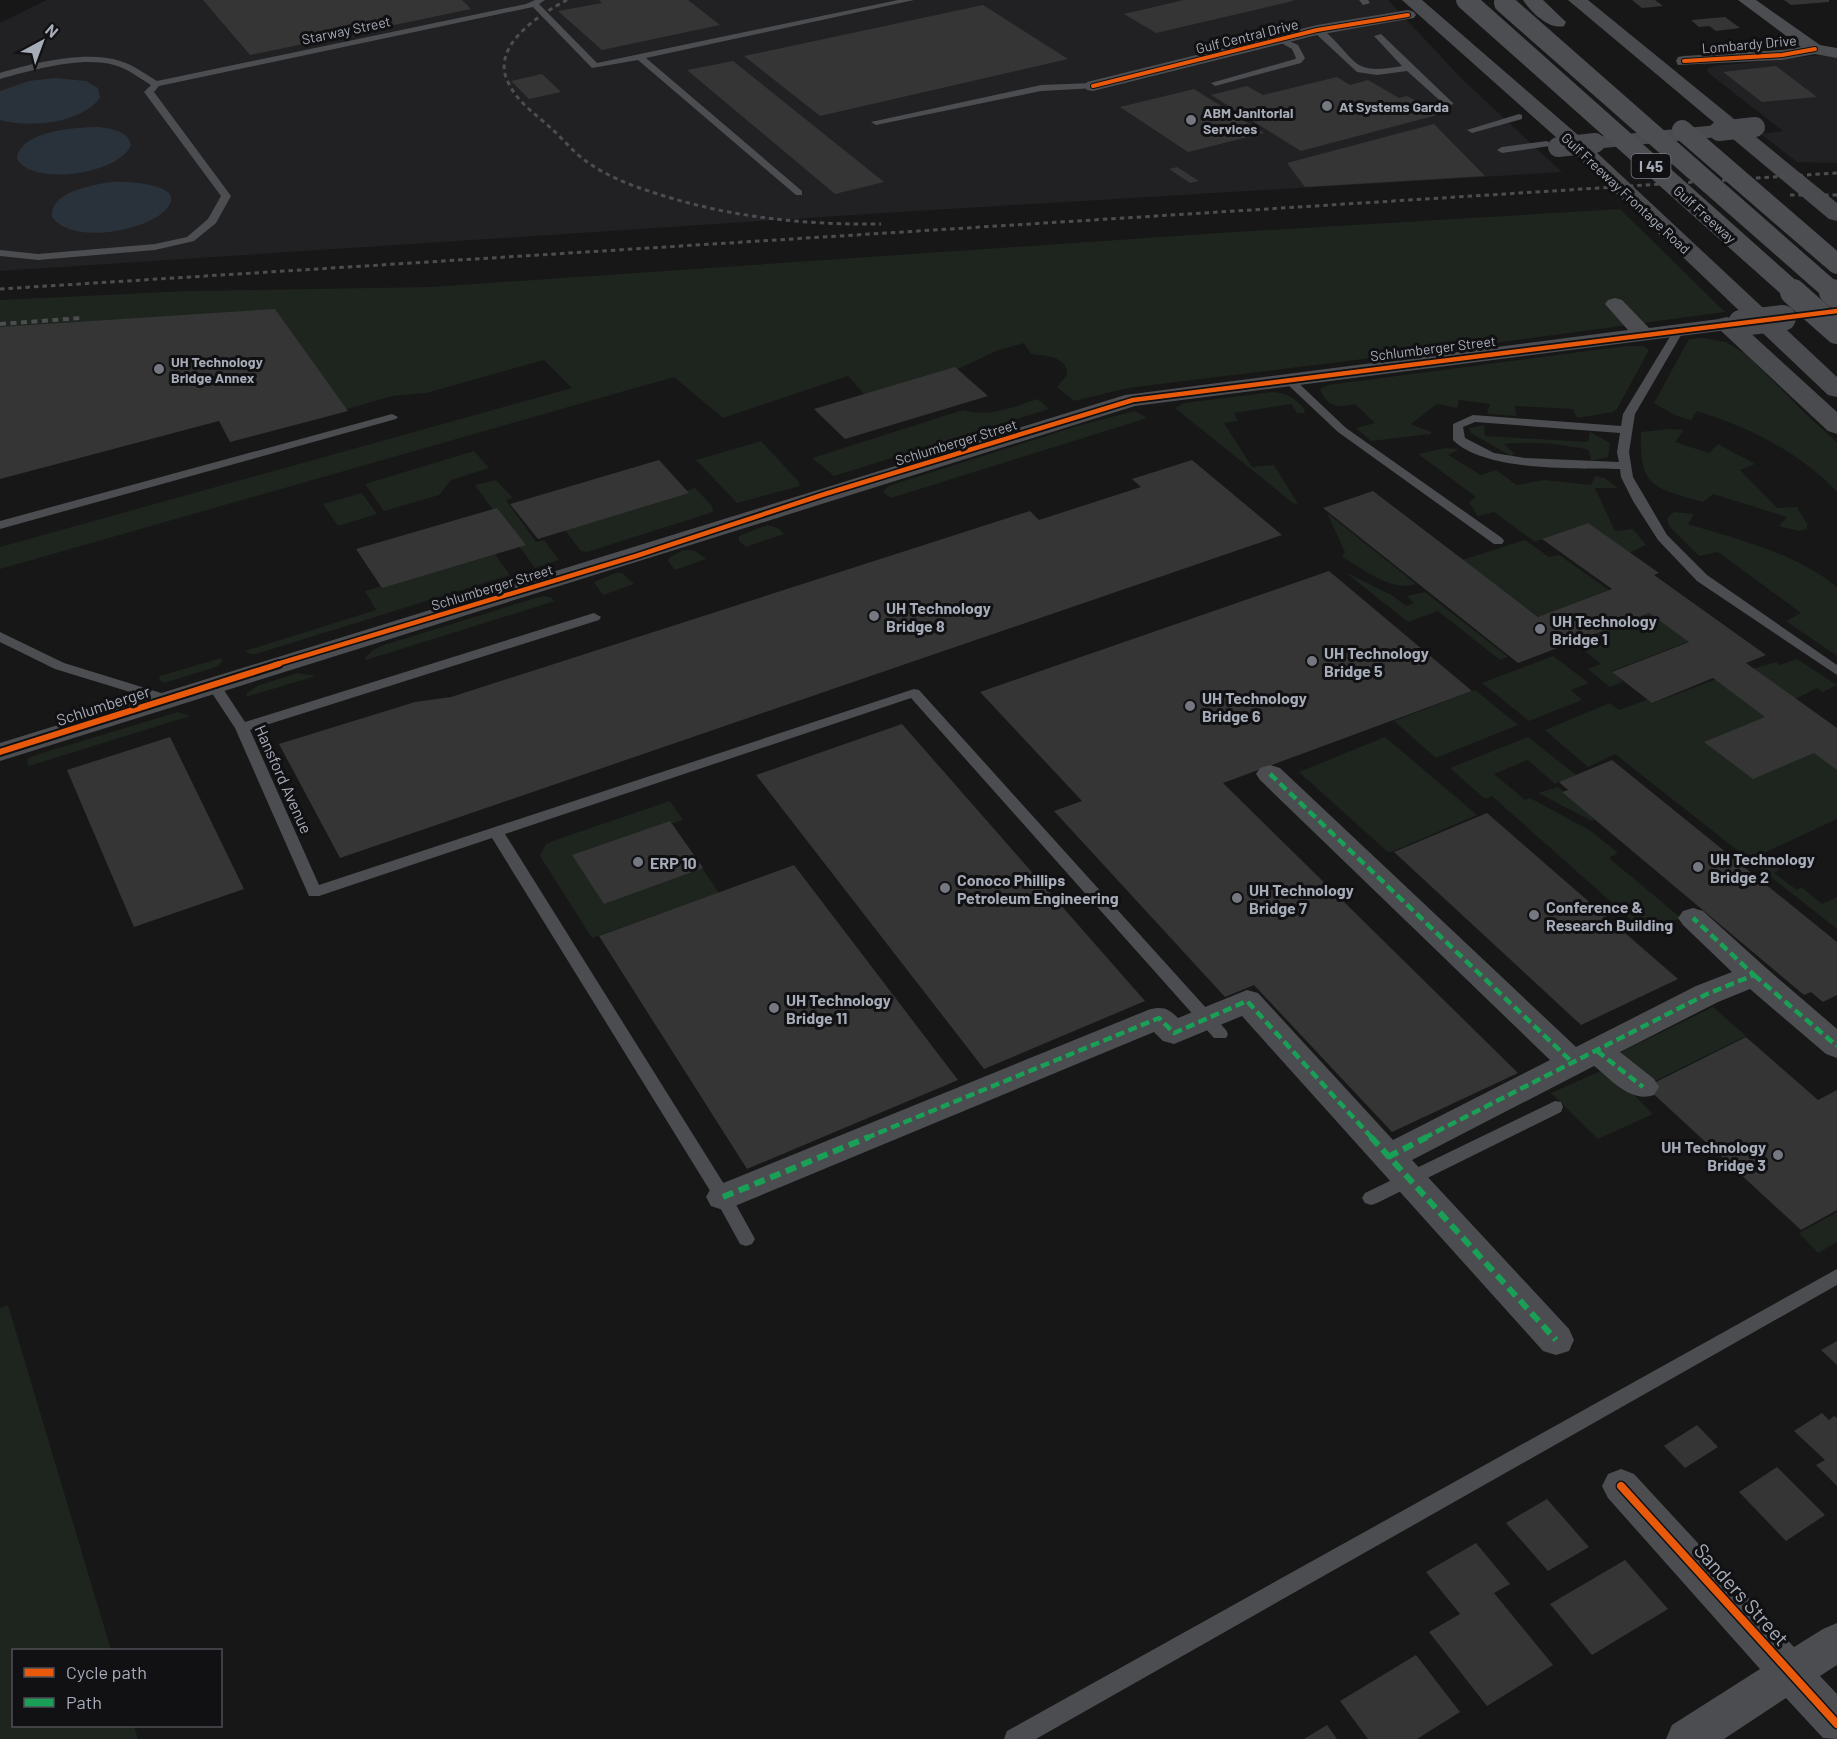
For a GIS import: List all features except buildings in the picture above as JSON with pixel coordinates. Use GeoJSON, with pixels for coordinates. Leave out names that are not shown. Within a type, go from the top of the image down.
{"type":"FeatureCollection","features":[{"type":"Feature","properties":{"kind":"highway","name":"Gulf Freeway"},"geometry":{"type":"LineString","coordinates":[[1466,0],[1837,331]]}},
{"type":"Feature","properties":{"kind":"highway","name":"Gulf Freeway"},"geometry":{"type":"LineString","coordinates":[[1500,0],[1837,296]]}},
{"type":"Feature","properties":{"kind":"highway"},"geometry":{"type":"LineString","coordinates":[[1532,0],[1575,38]]}},
{"type":"Feature","properties":{"kind":"highway"},"geometry":{"type":"LineString","coordinates":[[1666,116],[1837,264]]}},
{"type":"Feature","properties":{"kind":"main road"},"geometry":{"type":"LineString","coordinates":[[1577,0],[1837,214]]}},
{"type":"Feature","properties":{"kind":"main road"},"geometry":{"type":"LineString","coordinates":[[1606,0],[1630,19]]}},
{"type":"Feature","properties":{"kind":"main road"},"geometry":{"type":"LineString","coordinates":[[1406,5],[1519,117],[1552,145],[1719,131],[1749,119]]}},
{"type":"Feature","properties":{"kind":"main road","name":"Gulf Freeway Frontage Road"},"geometry":{"type":"LineString","coordinates":[[1406,5],[1462,41],[1837,390]]}},
{"type":"Feature","properties":{"kind":"main road"},"geometry":{"type":"LineString","coordinates":[[1666,47],[1701,75]]}},
{"type":"Feature","properties":{"kind":"main road"},"geometry":{"type":"LineString","coordinates":[[1734,323],[1837,311]]}},
{"type":"Feature","properties":{"kind":"main road"},"geometry":{"type":"LineString","coordinates":[[1734,323],[1837,426]]}},
{"type":"Feature","properties":{"kind":"street"},"geometry":{"type":"LineString","coordinates":[[1746,0],[1815,49],[1837,53]]}},
{"type":"Feature","properties":{"kind":"street","name":"Gulf Central Drive"},"geometry":{"type":"LineString","coordinates":[[1093,86],[1280,40],[1406,5]]}},
{"type":"Feature","properties":{"kind":"street","name":"Lombardy Drive"},"geometry":{"type":"LineString","coordinates":[[1684,61],[1782,55],[1815,49]]}},
{"type":"Feature","properties":{"kind":"street"},"geometry":{"type":"LineString","coordinates":[[1615,304],[1643,334]]}},
{"type":"Feature","properties":{"kind":"street","name":"Schlumberger Street"},"geometry":{"type":"LineString","coordinates":[[213,684],[647,553],[825,494],[1133,400],[1734,323]]}},
{"type":"Feature","properties":{"kind":"street","name":"Schlumberger"},"geometry":{"type":"LineString","coordinates":[[0,752],[213,684]]}},
{"type":"Feature","properties":{"kind":"street"},"geometry":{"type":"LineString","coordinates":[[1270,774],[1584,1057],[1643,1087]]}},
{"type":"Feature","properties":{"kind":"street"},"geometry":{"type":"LineString","coordinates":[[1693,918],[1754,975],[1837,1046]]}},
{"type":"Feature","properties":{"kind":"street"},"geometry":{"type":"LineString","coordinates":[[1399,1168],[1584,1057],[1707,994],[1754,975]]}},
{"type":"Feature","properties":{"kind":"street"},"geometry":{"type":"LineString","coordinates":[[723,1197],[1159,1017],[1174,1033],[1213,1027],[1247,1001],[1556,1340]]}},
{"type":"Feature","properties":{"kind":"street","name":"Sanders Street"},"geometry":{"type":"LineString","coordinates":[[1622,1486],[1837,1724]]}},
{"type":"Feature","properties":{"kind":"street"},"geometry":{"type":"LineString","coordinates":[[1687,1739],[1837,1642]]}},
{"type":"Feature","properties":{"kind":"lane"},"geometry":{"type":"LineString","coordinates":[[537,2],[594,66],[910,0]]}},
{"type":"Feature","properties":{"kind":"lane","name":"Starway Street"},"geometry":{"type":"LineString","coordinates":[[156,84],[537,2]]}},
{"type":"Feature","properties":{"kind":"lane"},"geometry":{"type":"LineString","coordinates":[[1317,30],[1359,70],[1368,72],[1408,68]]}},
{"type":"Feature","properties":{"kind":"lane"},"geometry":{"type":"LineString","coordinates":[[1378,36],[1408,68],[1449,104]]}},
{"type":"Feature","properties":{"kind":"lane"},"geometry":{"type":"LineString","coordinates":[[1215,83],[1298,61],[1301,58],[1295,47],[1280,40]]}},
{"type":"Feature","properties":{"kind":"lane"},"geometry":{"type":"LineString","coordinates":[[640,57],[799,193]]}},
{"type":"Feature","properties":{"kind":"lane"},"geometry":{"type":"LineString","coordinates":[[0,76],[62,63],[100,60],[117,62],[156,84],[149,92],[164,109],[226,196],[212,221],[190,239],[155,246],[38,257],[0,253]]}},
{"type":"Feature","properties":{"kind":"lane"},"geometry":{"type":"LineString","coordinates":[[876,122],[1041,88],[1093,86]]}},
{"type":"Feature","properties":{"kind":"lane"},"geometry":{"type":"LineString","coordinates":[[1472,130],[1519,117]]}},
{"type":"Feature","properties":{"kind":"lane"},"geometry":{"type":"LineString","coordinates":[[1502,150],[1552,145]]}},
{"type":"Feature","properties":{"kind":"lane"},"geometry":{"type":"LineString","coordinates":[[1679,330],[1629,414],[1623,453],[1628,477],[1639,501],[1662,537],[1702,578],[1837,671]]}},
{"type":"Feature","properties":{"kind":"lane"},"geometry":{"type":"LineString","coordinates":[[1288,379],[1341,430],[1498,541]]}},
{"type":"Feature","properties":{"kind":"lane"},"geometry":{"type":"LineString","coordinates":[[0,525],[392,417]]}},
{"type":"Feature","properties":{"kind":"lane"},"geometry":{"type":"LineString","coordinates":[[1626,466],[1525,462],[1491,456],[1459,440],[1457,426],[1473,418],[1627,430]]}},
{"type":"Feature","properties":{"kind":"lane"},"geometry":{"type":"LineString","coordinates":[[242,728],[594,617]]}},
{"type":"Feature","properties":{"kind":"lane"},"geometry":{"type":"LineString","coordinates":[[0,636],[82,675],[166,699]]}},
{"type":"Feature","properties":{"kind":"lane","name":"Hansford Avenue"},"geometry":{"type":"LineString","coordinates":[[213,684],[242,728],[314,892],[496,832]]}},
{"type":"Feature","properties":{"kind":"lane"},"geometry":{"type":"LineString","coordinates":[[746,1239],[723,1197],[496,832],[914,693],[1213,1027]]}},
{"type":"Feature","properties":{"kind":"lane"},"geometry":{"type":"LineString","coordinates":[[1371,1198],[1399,1168],[1555,1107]]}},
{"type":"Feature","properties":{"kind":"lane"},"geometry":{"type":"LineString","coordinates":[[1015,1739],[1837,1276]]}},
{"type":"Feature","properties":{"kind":"shaded area"},"geometry":{"type":"Polygon","coordinates":[[[47,0],[1388,0],[1462,79],[1562,172],[883,213],[0,271],[0,23],[47,0]]]}},
{"type":"Feature","properties":{"kind":"shaded area"},"geometry":{"type":"Polygon","coordinates":[[[1823,55],[1837,57],[1837,163],[1797,162],[1761,134],[1783,131],[1707,72],[1708,68],[1715,66],[1823,55]]]}},
{"type":"Feature","properties":{"kind":"shaded area"},"geometry":{"type":"Polygon","coordinates":[[[54,78],[86,81],[98,88],[100,98],[80,114],[53,122],[25,124],[0,120],[0,91],[29,81],[54,78]]]}},
{"type":"Feature","properties":{"kind":"shaded area"},"geometry":{"type":"Polygon","coordinates":[[[100,127],[123,134],[131,145],[124,155],[94,170],[57,175],[40,173],[26,168],[17,159],[20,149],[39,136],[65,129],[100,127]]]}},
{"type":"Feature","properties":{"kind":"shaded area"},"geometry":{"type":"Polygon","coordinates":[[[111,182],[155,186],[165,190],[171,196],[170,204],[161,214],[137,226],[105,232],[89,233],[74,230],[61,225],[52,217],[57,201],[64,196],[93,185],[111,182]]]}},
{"type":"Feature","properties":{"kind":"shaded area"},"geometry":{"type":"Polygon","coordinates":[[[1620,209],[1725,312],[1128,388],[1074,401],[1057,387],[1067,375],[1064,364],[1055,358],[1031,354],[1024,343],[996,351],[956,370],[865,395],[848,376],[723,418],[674,377],[0,569],[0,547],[572,388],[544,360],[426,393],[392,396],[344,410],[0,327],[0,300],[188,291],[430,287],[1219,233],[1620,209]]]}},
{"type":"Feature","properties":{"kind":"shaded area"},"geometry":{"type":"Polygon","coordinates":[[[1703,338],[1726,342],[1747,355],[1837,442],[1837,492],[1806,464],[1754,433],[1697,411],[1691,420],[1686,419],[1654,403],[1689,339],[1703,338]]]}},
{"type":"Feature","properties":{"kind":"shaded area"},"geometry":{"type":"Polygon","coordinates":[[[1626,346],[1643,346],[1649,350],[1617,409],[1613,412],[1577,418],[1573,409],[1515,406],[1516,416],[1487,414],[1490,404],[1459,400],[1457,408],[1437,404],[1411,424],[1431,434],[1371,441],[1356,428],[1375,423],[1355,404],[1338,406],[1329,403],[1320,389],[1328,385],[1626,346]]]}},
{"type":"Feature","properties":{"kind":"shaded area"},"geometry":{"type":"Polygon","coordinates":[[[1272,392],[1295,399],[1305,410],[1304,413],[1297,413],[1291,404],[1234,413],[1238,421],[1224,423],[1252,467],[1274,465],[1298,504],[1293,503],[1175,408],[1184,403],[1272,392]]]}},
{"type":"Feature","properties":{"kind":"shaded area"},"geometry":{"type":"Polygon","coordinates":[[[1038,399],[1049,409],[834,476],[812,458],[963,410],[991,412],[1038,399]]]}},
{"type":"Feature","properties":{"kind":"shaded area"},"geometry":{"type":"Polygon","coordinates":[[[1135,411],[1147,418],[891,498],[883,492],[888,486],[1084,424],[1135,411]]]}},
{"type":"Feature","properties":{"kind":"shaded area"},"geometry":{"type":"Polygon","coordinates":[[[1484,425],[1485,436],[1588,442],[1590,432],[1610,443],[1608,457],[1591,461],[1589,450],[1536,443],[1504,444],[1515,454],[1511,456],[1471,433],[1469,428],[1484,425]]]}},
{"type":"Feature","properties":{"kind":"shaded area"},"geometry":{"type":"Polygon","coordinates":[[[1684,430],[1675,442],[1709,453],[1718,444],[1755,464],[1740,470],[1777,508],[1797,507],[1807,524],[1807,529],[1799,531],[1779,526],[1787,517],[1713,494],[1703,502],[1672,493],[1652,482],[1643,464],[1641,432],[1684,430]]]}},
{"type":"Feature","properties":{"kind":"shaded area"},"geometry":{"type":"Polygon","coordinates":[[[761,441],[799,482],[800,486],[737,503],[696,460],[761,441]]]}},
{"type":"Feature","properties":{"kind":"shaded area"},"geometry":{"type":"Polygon","coordinates":[[[1445,448],[1459,449],[1448,455],[1481,475],[1496,470],[1517,485],[1544,480],[1591,485],[1595,476],[1605,478],[1618,488],[1595,488],[1615,531],[1633,529],[1646,545],[1629,553],[1587,523],[1535,542],[1494,512],[1478,516],[1469,502],[1476,497],[1418,454],[1445,448]]]}},
{"type":"Feature","properties":{"kind":"shaded area"},"geometry":{"type":"Polygon","coordinates":[[[474,451],[489,468],[451,480],[439,495],[384,511],[365,484],[474,451]]]}},
{"type":"Feature","properties":{"kind":"shaded area"},"geometry":{"type":"Polygon","coordinates":[[[496,480],[513,498],[506,500],[536,542],[544,540],[559,560],[535,568],[475,485],[496,480]]]}},
{"type":"Feature","properties":{"kind":"shaded area"},"geometry":{"type":"Polygon","coordinates":[[[695,488],[712,506],[713,512],[587,552],[581,551],[565,530],[695,488]]]}},
{"type":"Feature","properties":{"kind":"shaded area"},"geometry":{"type":"Polygon","coordinates":[[[362,493],[377,514],[338,526],[323,504],[362,493]]]}},
{"type":"Feature","properties":{"kind":"shaded area"},"geometry":{"type":"Polygon","coordinates":[[[1674,512],[1694,514],[1688,524],[1785,556],[1821,575],[1837,587],[1837,656],[1786,621],[1801,613],[1718,552],[1699,556],[1669,526],[1667,518],[1674,512]]]}},
{"type":"Feature","properties":{"kind":"shaded area"},"geometry":{"type":"Polygon","coordinates":[[[1327,513],[1416,584],[1407,586],[1387,582],[1342,557],[1345,552],[1327,513]]]}},
{"type":"Feature","properties":{"kind":"shaded area"},"geometry":{"type":"Polygon","coordinates":[[[767,525],[778,528],[784,534],[746,547],[739,541],[739,536],[767,525]]]}},
{"type":"Feature","properties":{"kind":"shaded area"},"geometry":{"type":"Polygon","coordinates":[[[1525,540],[1549,557],[1559,555],[1609,590],[1539,617],[1462,560],[1525,540]]]}},
{"type":"Feature","properties":{"kind":"shaded area"},"geometry":{"type":"Polygon","coordinates":[[[683,550],[695,551],[706,559],[675,570],[668,561],[669,558],[683,550]]]}},
{"type":"Feature","properties":{"kind":"shaded area"},"geometry":{"type":"Polygon","coordinates":[[[494,553],[510,575],[256,654],[245,651],[376,610],[365,591],[494,553]]]}},
{"type":"Feature","properties":{"kind":"shaded area"},"geometry":{"type":"Polygon","coordinates":[[[1345,572],[1393,596],[1406,606],[1414,603],[1407,596],[1425,592],[1508,657],[1500,660],[1438,611],[1408,622],[1345,572]]]}},
{"type":"Feature","properties":{"kind":"shaded area"},"geometry":{"type":"Polygon","coordinates":[[[616,573],[622,573],[634,584],[603,595],[594,582],[616,573]]]}},
{"type":"Feature","properties":{"kind":"shaded area"},"geometry":{"type":"Polygon","coordinates":[[[542,596],[550,597],[555,601],[366,660],[365,658],[381,646],[542,596]]]}},
{"type":"Feature","properties":{"kind":"shaded area"},"geometry":{"type":"Polygon","coordinates":[[[1648,609],[1690,641],[1612,671],[1623,682],[1610,687],[1588,669],[1601,664],[1572,641],[1648,609]]]}},
{"type":"Feature","properties":{"kind":"shaded area"},"geometry":{"type":"Polygon","coordinates":[[[1553,656],[1589,683],[1571,690],[1582,700],[1529,721],[1482,683],[1553,656]]]}},
{"type":"Feature","properties":{"kind":"shaded area"},"geometry":{"type":"Polygon","coordinates":[[[221,658],[219,666],[164,683],[159,680],[160,676],[221,658]]]}},
{"type":"Feature","properties":{"kind":"shaded area"},"geometry":{"type":"Polygon","coordinates":[[[1797,659],[1837,685],[1823,692],[1817,688],[1795,699],[1752,669],[1776,662],[1780,665],[1797,659]]]}},
{"type":"Feature","properties":{"kind":"shaded area"},"geometry":{"type":"Polygon","coordinates":[[[297,673],[316,676],[246,697],[247,693],[257,686],[297,673]]]}},
{"type":"Feature","properties":{"kind":"shaded area"},"geometry":{"type":"Polygon","coordinates":[[[1717,679],[1837,767],[1837,819],[1762,854],[1780,869],[1774,873],[1797,890],[1801,887],[1822,904],[1837,897],[1837,929],[1615,754],[1588,767],[1545,730],[1610,703],[1619,710],[1649,699],[1653,703],[1717,679]]]}},
{"type":"Feature","properties":{"kind":"shaded area"},"geometry":{"type":"Polygon","coordinates":[[[1475,690],[1518,725],[1436,758],[1394,721],[1475,690]]]}},
{"type":"Feature","properties":{"kind":"shaded area"},"geometry":{"type":"Polygon","coordinates":[[[178,712],[190,716],[29,766],[27,763],[28,758],[42,753],[178,712]]]}},
{"type":"Feature","properties":{"kind":"shaded area"},"geometry":{"type":"Polygon","coordinates":[[[1385,737],[1477,815],[1389,853],[1299,772],[1385,737]]]}},
{"type":"Feature","properties":{"kind":"shaded area"},"geometry":{"type":"Polygon","coordinates":[[[1528,737],[1576,775],[1555,784],[1528,760],[1494,774],[1525,800],[1530,798],[1591,831],[1618,853],[1609,858],[1681,918],[1646,933],[1492,796],[1485,799],[1450,768],[1528,737]]]}},
{"type":"Feature","properties":{"kind":"shaded area"},"geometry":{"type":"Polygon","coordinates":[[[1558,787],[1595,820],[1592,821],[1538,793],[1558,787]]]}},
{"type":"Feature","properties":{"kind":"shaded area"},"geometry":{"type":"Polygon","coordinates":[[[670,801],[683,820],[575,856],[702,868],[719,893],[592,938],[540,856],[546,844],[670,801]]]}},
{"type":"Feature","properties":{"kind":"shaded area"},"geometry":{"type":"Polygon","coordinates":[[[1713,1007],[1746,1036],[1643,1087],[1611,1057],[1713,1007]]]}},
{"type":"Feature","properties":{"kind":"shaded area"},"geometry":{"type":"Polygon","coordinates":[[[1607,1068],[1653,1114],[1598,1139],[1551,1093],[1607,1068]]]}},
{"type":"Feature","properties":{"kind":"shaded area"},"geometry":{"type":"Polygon","coordinates":[[[1837,1212],[1837,1242],[1818,1253],[1799,1233],[1837,1212]]]}},
{"type":"Feature","properties":{"kind":"shaded area"},"geometry":{"type":"Polygon","coordinates":[[[8,1305],[111,1649],[12,1649],[12,1727],[134,1727],[138,1739],[0,1739],[0,1308],[8,1305]]]}},
{"type":"Feature","properties":{"kind":"railway"},"geometry":{"type":"LineString","coordinates":[[567,0],[531,23],[520,33],[505,57],[504,70],[513,91],[523,103],[593,166],[635,186],[708,208],[794,221],[881,224]]}},
{"type":"Feature","properties":{"kind":"railway"},"geometry":{"type":"LineString","coordinates":[[0,289],[1837,173]]}},
{"type":"Feature","properties":{"kind":"railway"},"geometry":{"type":"LineString","coordinates":[[1790,195],[1837,195]]}},
{"type":"Feature","properties":{"kind":"railway"},"geometry":{"type":"LineString","coordinates":[[0,324],[81,318]]}},
{"type":"Feature","properties":{"kind":"marked path"},"geometry":{"type":"LineString","coordinates":[[1270,774],[1572,1062]]}},
{"type":"Feature","properties":{"kind":"marked path"},"geometry":{"type":"LineString","coordinates":[[1388,1157],[1707,994],[1754,975],[1693,918]]}},
{"type":"Feature","properties":{"kind":"marked path"},"geometry":{"type":"LineString","coordinates":[[1754,975],[1837,1046]]}},
{"type":"Feature","properties":{"kind":"marked path"},"geometry":{"type":"LineString","coordinates":[[723,1197],[1159,1018],[1174,1033],[1247,1001],[1556,1340]]}},
{"type":"Feature","properties":{"kind":"marked path"},"geometry":{"type":"LineString","coordinates":[[1597,1051],[1643,1087]]}},
{"type":"Feature","properties":{"kind":"cycle path"},"geometry":{"type":"LineString","coordinates":[[1093,86],[1317,30],[1408,15]]}},
{"type":"Feature","properties":{"kind":"cycle path"},"geometry":{"type":"LineString","coordinates":[[1684,61],[1782,55],[1815,49]]}},
{"type":"Feature","properties":{"kind":"cycle path"},"geometry":{"type":"LineString","coordinates":[[0,752],[1133,400],[1837,311]]}},
{"type":"Feature","properties":{"kind":"cycle path"},"geometry":{"type":"LineString","coordinates":[[1621,1486],[1837,1724]]}},
{"type":"Feature","properties":{"kind":"place","name":"At Systems Garda"},"geometry":{"type":"Point","coordinates":[1327,106]}},
{"type":"Feature","properties":{"kind":"place","name":"ABM Janitorial Services"},"geometry":{"type":"Point","coordinates":[1191,120]}},
{"type":"Feature","properties":{"kind":"place","name":"UH Technology Bridge Annex"},"geometry":{"type":"Point","coordinates":[159,369]}},
{"type":"Feature","properties":{"kind":"place","name":"UH Technology Bridge 8"},"geometry":{"type":"Point","coordinates":[874,616]}},
{"type":"Feature","properties":{"kind":"place","name":"UH Technology Bridge 1"},"geometry":{"type":"Point","coordinates":[1540,629]}},
{"type":"Feature","properties":{"kind":"place","name":"UH Technology Bridge 5"},"geometry":{"type":"Point","coordinates":[1312,661]}},
{"type":"Feature","properties":{"kind":"place","name":"UH Technology Bridge 6"},"geometry":{"type":"Point","coordinates":[1190,706]}},
{"type":"Feature","properties":{"kind":"place","name":"ERP 10"},"geometry":{"type":"Point","coordinates":[638,862]}},
{"type":"Feature","properties":{"kind":"place","name":"UH Technology Bridge 2"},"geometry":{"type":"Point","coordinates":[1698,867]}},
{"type":"Feature","properties":{"kind":"place","name":"Conoco Phillips Petroleum Engineering"},"geometry":{"type":"Point","coordinates":[945,888]}},
{"type":"Feature","properties":{"kind":"place","name":"UH Technology Bridge 7"},"geometry":{"type":"Point","coordinates":[1237,898]}},
{"type":"Feature","properties":{"kind":"place","name":"Conference & Research Building"},"geometry":{"type":"Point","coordinates":[1534,915]}},
{"type":"Feature","properties":{"kind":"place","name":"UH Technology Bridge 11"},"geometry":{"type":"Point","coordinates":[774,1008]}},
{"type":"Feature","properties":{"kind":"place","name":"UH Technology Bridge 3"},"geometry":{"type":"Point","coordinates":[1778,1155]}}]}
